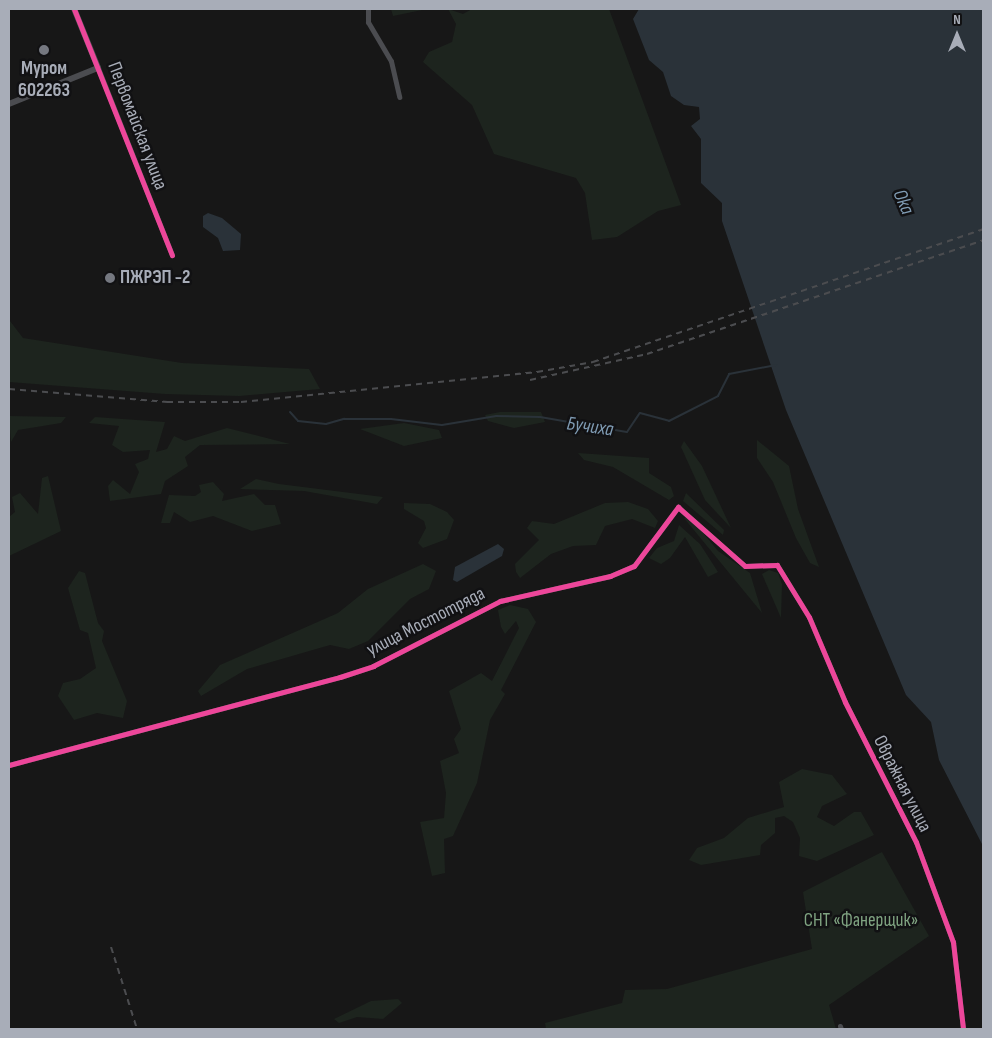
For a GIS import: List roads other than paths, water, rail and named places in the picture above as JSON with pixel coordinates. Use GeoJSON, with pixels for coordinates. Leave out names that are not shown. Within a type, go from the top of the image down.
{"type":"FeatureCollection","features":[{"type":"Feature","properties":{"kind":"street","name":"Первомайская улица"},"geometry":{"type":"LineString","coordinates":[[74,9],[172,255]]}},
{"type":"Feature","properties":{"kind":"street"},"geometry":{"type":"LineString","coordinates":[[368,9],[368,22],[391,61],[399,97]]}},
{"type":"Feature","properties":{"kind":"street"},"geometry":{"type":"LineString","coordinates":[[9,104],[98,68]]}},
{"type":"Feature","properties":{"kind":"street","name":"улица Мостотряда"},"geometry":{"type":"LineString","coordinates":[[9,765],[129,734],[240,700],[357,672],[500,601],[610,576],[634,566],[678,507],[745,566],[777,565]]}},
{"type":"Feature","properties":{"kind":"street","name":"Овражная улица"},"geometry":{"type":"LineString","coordinates":[[777,565],[809,617],[845,702],[916,842],[953,942],[963,1029]]}},
{"type":"Feature","properties":{"kind":"water","name":"Ока"},"geometry":{"type":"Polygon","coordinates":[[[639,9],[983,9],[983,846],[939,760],[931,722],[906,695],[786,410],[722,221],[722,203],[701,183],[701,139],[691,126],[700,119],[699,107],[684,105],[671,96],[663,72],[649,60],[633,19],[639,9]]]}},
{"type":"Feature","properties":{"kind":"water"},"geometry":{"type":"Polygon","coordinates":[[[208,213],[222,218],[241,234],[240,250],[223,251],[218,238],[203,227],[203,216],[208,213]]]}},
{"type":"Feature","properties":{"kind":"water"},"geometry":{"type":"Polygon","coordinates":[[[498,544],[504,549],[502,556],[457,582],[453,580],[455,567],[498,544]]]}},
{"type":"Feature","properties":{"kind":"waterway","name":"Бучиха"},"geometry":{"type":"LineString","coordinates":[[290,412],[298,421],[326,424],[344,419],[391,419],[442,425],[496,416],[540,417],[627,432],[640,413],[669,421],[718,396],[729,374],[776,365]]}},
{"type":"Feature","properties":{"kind":"railway"},"geometry":{"type":"LineString","coordinates":[[9,389],[167,402],[241,402],[537,372],[593,362],[983,229]]}},
{"type":"Feature","properties":{"kind":"railway"},"geometry":{"type":"LineString","coordinates":[[530,380],[647,354],[983,240]]}},
{"type":"Feature","properties":{"kind":"railway"},"geometry":{"type":"LineString","coordinates":[[111,947],[137,1029]]}},
{"type":"Feature","properties":{"kind":"place","name":"Муром 602263"},"geometry":{"type":"Point","coordinates":[44,50]}},
{"type":"Feature","properties":{"kind":"place","name":"ПЖРЭП -2"},"geometry":{"type":"Point","coordinates":[110,278]}},
{"type":"Feature","properties":{"kind":"park label","name":"СНТ «Фанерщик»"},"geometry":{"type":"Point","coordinates":[861,921]}}]}
